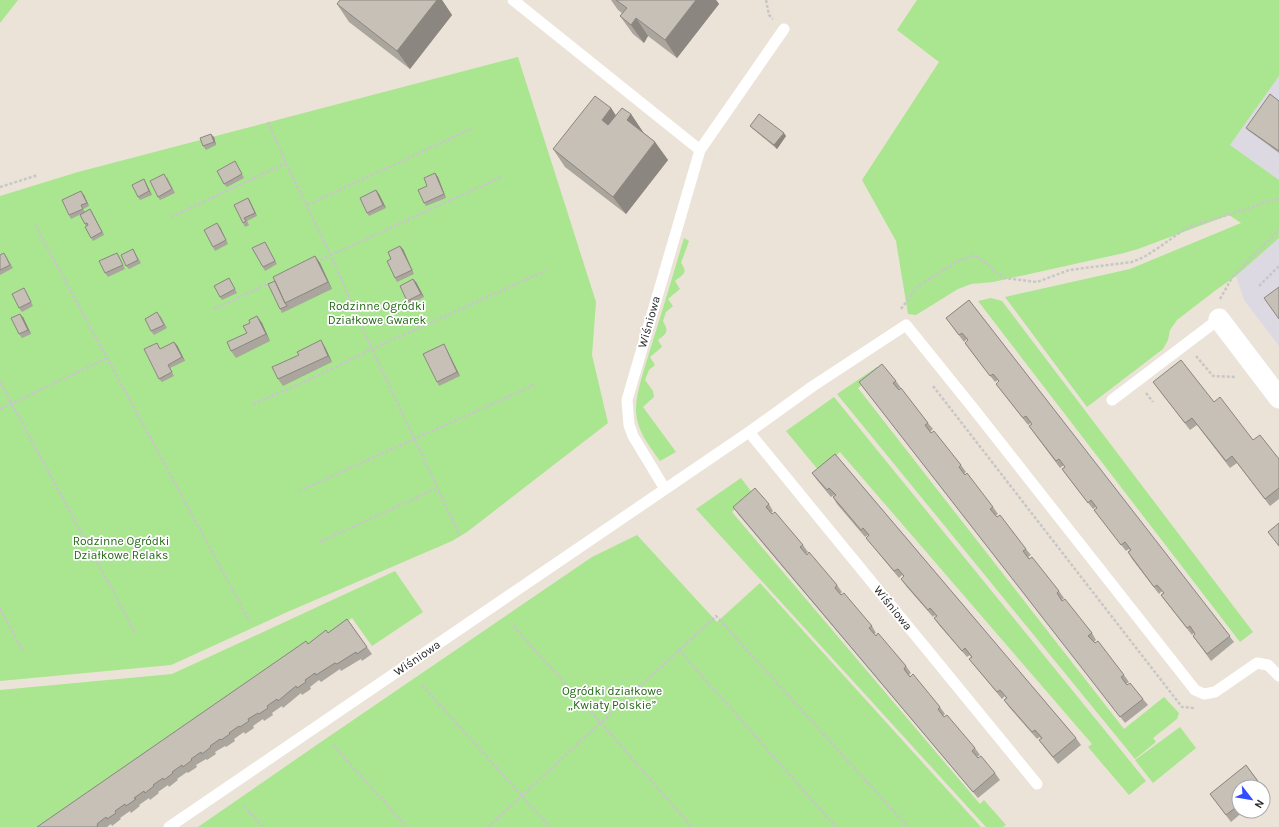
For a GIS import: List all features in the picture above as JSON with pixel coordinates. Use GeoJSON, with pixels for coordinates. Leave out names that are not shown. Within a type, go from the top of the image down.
{"type":"FeatureCollection","features":[{"type":"Feature","properties":{"kind":"street"},"geometry":{"type":"LineString","coordinates":[[1219,319],[1279,398]]}},
{"type":"Feature","properties":{"kind":"lane"},"geometry":{"type":"LineString","coordinates":[[513,0],[700,150]]}},
{"type":"Feature","properties":{"kind":"lane","name":"Wiśniowa"},"geometry":{"type":"LineString","coordinates":[[665,489],[632,436],[629,425],[627,400],[700,150],[784,29]]}},
{"type":"Feature","properties":{"kind":"lane"},"geometry":{"type":"LineString","coordinates":[[1112,400],[1219,319]]}},
{"type":"Feature","properties":{"kind":"lane"},"geometry":{"type":"LineString","coordinates":[[906,325],[1194,690],[1204,694],[1215,692],[1256,663],[1268,665],[1279,676]]}},
{"type":"Feature","properties":{"kind":"lane","name":"Wiśniowa"},"geometry":{"type":"LineString","coordinates":[[169,827],[749,432],[813,386],[906,325]]}},
{"type":"Feature","properties":{"kind":"lane","name":"Wiśniowa"},"geometry":{"type":"LineString","coordinates":[[749,432],[1037,784]]}},
{"type":"Feature","properties":{"kind":"path"},"geometry":{"type":"LineString","coordinates":[[268,122],[460,536]]}},
{"type":"Feature","properties":{"kind":"path"},"geometry":{"type":"LineString","coordinates":[[306,205],[471,129]]}},
{"type":"Feature","properties":{"kind":"path"},"geometry":{"type":"LineString","coordinates":[[172,217],[286,163]]}},
{"type":"Feature","properties":{"kind":"path"},"geometry":{"type":"LineString","coordinates":[[0,187],[38,175]]}},
{"type":"Feature","properties":{"kind":"path"},"geometry":{"type":"LineString","coordinates":[[310,265],[501,177]]}},
{"type":"Feature","properties":{"kind":"path"},"geometry":{"type":"LineString","coordinates":[[906,325],[898,313],[917,287],[958,261],[975,255],[986,263],[994,272],[1005,278],[1037,282],[1069,270],[1132,262],[1144,257],[1158,248],[1188,226],[1248,209],[1268,201],[1279,199]]}},
{"type":"Feature","properties":{"kind":"path"},"geometry":{"type":"LineString","coordinates":[[35,225],[250,622]]}},
{"type":"Feature","properties":{"kind":"path"},"geometry":{"type":"LineString","coordinates":[[1219,319],[1218,304],[1233,276],[1279,230]]}},
{"type":"Feature","properties":{"kind":"path"},"geometry":{"type":"LineString","coordinates":[[1259,286],[1279,266]]}},
{"type":"Feature","properties":{"kind":"path"},"geometry":{"type":"LineString","coordinates":[[253,404],[315,377],[372,349],[544,271]]}},
{"type":"Feature","properties":{"kind":"path"},"geometry":{"type":"LineString","coordinates":[[214,309],[276,281]]}},
{"type":"Feature","properties":{"kind":"path"},"geometry":{"type":"LineString","coordinates":[[1193,352],[1213,376],[1238,377]]}},
{"type":"Feature","properties":{"kind":"path"},"geometry":{"type":"LineString","coordinates":[[0,409],[108,358]]}},
{"type":"Feature","properties":{"kind":"path"},"geometry":{"type":"LineString","coordinates":[[0,382],[136,634]]}},
{"type":"Feature","properties":{"kind":"path"},"geometry":{"type":"LineString","coordinates":[[931,384],[1182,707],[1199,708]]}},
{"type":"Feature","properties":{"kind":"path"},"geometry":{"type":"LineString","coordinates":[[299,491],[534,385]]}},
{"type":"Feature","properties":{"kind":"path"},"geometry":{"type":"LineString","coordinates":[[1143,389],[1153,402]]}},
{"type":"Feature","properties":{"kind":"path"},"geometry":{"type":"LineString","coordinates":[[320,542],[438,488]]}},
{"type":"Feature","properties":{"kind":"path"},"geometry":{"type":"LineString","coordinates":[[0,608],[23,652]]}},
{"type":"Feature","properties":{"kind":"path"},"geometry":{"type":"LineString","coordinates":[[488,827],[716,616],[908,827]]}},
{"type":"Feature","properties":{"kind":"path"},"geometry":{"type":"LineString","coordinates":[[513,626],[601,723],[692,827]]}},
{"type":"Feature","properties":{"kind":"path"},"geometry":{"type":"LineString","coordinates":[[679,650],[836,827]]}},
{"type":"Feature","properties":{"kind":"path"},"geometry":{"type":"LineString","coordinates":[[422,685],[550,827]]}},
{"type":"Feature","properties":{"kind":"path"},"geometry":{"type":"LineString","coordinates":[[333,745],[406,827]]}},
{"type":"Feature","properties":{"kind":"path"},"geometry":{"type":"LineString","coordinates":[[244,806],[263,827]]}},
{"type":"Feature","properties":{"kind":"shaded area"},"geometry":{"type":"Polygon","coordinates":[[[1279,76],[1279,180],[1230,145],[1279,76]]]}},
{"type":"Feature","properties":{"kind":"shaded area"},"geometry":{"type":"Polygon","coordinates":[[[1279,238],[1279,346],[1244,300],[1236,276],[1279,238]]]}},
{"type":"Feature","properties":{"kind":"green space"},"geometry":{"type":"Polygon","coordinates":[[[0,0],[18,0],[0,23],[0,0]]]}},
{"type":"Feature","properties":{"kind":"green space"},"geometry":{"type":"Polygon","coordinates":[[[917,0],[1279,0],[1279,76],[1230,145],[1279,180],[1279,238],[1236,276],[1177,320],[1170,330],[1168,340],[1163,349],[1087,407],[1005,297],[1130,269],[1241,223],[1229,215],[1124,253],[993,282],[971,284],[958,289],[916,315],[908,314],[896,241],[862,180],[939,62],[897,30],[917,0]]]}},
{"type":"Feature","properties":{"kind":"green space","name":"Rodzinne Ogródki Działkowe Gwarek"},"geometry":{"type":"Polygon","coordinates":[[[518,57],[596,302],[592,355],[608,423],[467,532],[452,541],[285,613],[171,665],[0,681],[0,196],[78,172],[518,57]]]}},
{"type":"Feature","properties":{"kind":"green space"},"geometry":{"type":"Polygon","coordinates":[[[684,238],[689,241],[681,263],[684,269],[684,274],[675,281],[680,289],[668,299],[673,306],[666,312],[663,321],[666,332],[658,340],[662,347],[650,357],[655,365],[649,370],[645,380],[653,391],[654,397],[643,407],[676,452],[660,461],[641,432],[637,419],[636,405],[643,373],[684,238]]]}},
{"type":"Feature","properties":{"kind":"green space"},"geometry":{"type":"Polygon","coordinates":[[[991,298],[1002,301],[1253,632],[1240,642],[978,301],[991,298]]]}},
{"type":"Feature","properties":{"kind":"green space"},"geometry":{"type":"Polygon","coordinates":[[[877,367],[880,371],[858,388],[1124,729],[1164,697],[1179,713],[1177,719],[1153,738],[1156,742],[1135,759],[837,394],[877,367]]]}},
{"type":"Feature","properties":{"kind":"green space"},"geometry":{"type":"Polygon","coordinates":[[[834,397],[1146,781],[1129,795],[1088,747],[1092,744],[840,452],[819,471],[786,431],[834,397]]]}},
{"type":"Feature","properties":{"kind":"green space"},"geometry":{"type":"Polygon","coordinates":[[[741,478],[753,494],[732,512],[980,804],[984,800],[1006,825],[1003,827],[986,827],[696,509],[741,478]]]}},
{"type":"Feature","properties":{"kind":"green space","name":"Ogródki działkowe „Kwiaty Polskie”"},"geometry":{"type":"Polygon","coordinates":[[[637,535],[717,622],[760,583],[981,827],[198,827],[592,557],[637,535]]]}},
{"type":"Feature","properties":{"kind":"green space"},"geometry":{"type":"Polygon","coordinates":[[[395,571],[423,612],[372,646],[352,618],[37,827],[0,827],[0,690],[172,674],[395,571]]]}},
{"type":"Feature","properties":{"kind":"green space"},"geometry":{"type":"Polygon","coordinates":[[[1180,727],[1196,748],[1153,783],[1135,760],[1180,727]]]}},
{"type":"Feature","properties":{"kind":"building"},"geometry":{"type":"Polygon","coordinates":[[[340,0],[437,0],[397,51],[337,4],[340,0]]]}},
{"type":"Feature","properties":{"kind":"building"},"geometry":{"type":"Polygon","coordinates":[[[616,0],[696,0],[665,40],[636,18],[631,25],[620,16],[627,8],[616,0]]]}},
{"type":"Feature","properties":{"kind":"building"},"geometry":{"type":"Polygon","coordinates":[[[1270,94],[1279,101],[1279,151],[1246,128],[1270,94]]]}},
{"type":"Feature","properties":{"kind":"building"},"geometry":{"type":"Polygon","coordinates":[[[595,96],[611,108],[602,120],[608,125],[622,108],[631,114],[627,120],[655,142],[613,197],[553,149],[595,96]]]}},
{"type":"Feature","properties":{"kind":"building"},"geometry":{"type":"Polygon","coordinates":[[[759,114],[784,133],[774,145],[750,126],[759,114]]]}},
{"type":"Feature","properties":{"kind":"building"},"geometry":{"type":"Polygon","coordinates":[[[211,134],[214,142],[203,146],[200,138],[211,134]]]}},
{"type":"Feature","properties":{"kind":"building"},"geometry":{"type":"Polygon","coordinates":[[[235,161],[242,174],[224,184],[217,171],[235,161]]]}},
{"type":"Feature","properties":{"kind":"building"},"geometry":{"type":"Polygon","coordinates":[[[435,173],[444,194],[424,203],[418,190],[427,186],[424,178],[435,173]]]}},
{"type":"Feature","properties":{"kind":"building"},"geometry":{"type":"Polygon","coordinates":[[[164,174],[172,189],[158,197],[150,181],[164,174]]]}},
{"type":"Feature","properties":{"kind":"building"},"geometry":{"type":"Polygon","coordinates":[[[144,179],[149,191],[138,197],[132,185],[144,179]]]}},
{"type":"Feature","properties":{"kind":"building"},"geometry":{"type":"Polygon","coordinates":[[[376,190],[383,205],[367,213],[360,198],[376,190]]]}},
{"type":"Feature","properties":{"kind":"building"},"geometry":{"type":"Polygon","coordinates":[[[81,191],[87,203],[81,205],[83,209],[69,215],[62,200],[81,191]]]}},
{"type":"Feature","properties":{"kind":"building"},"geometry":{"type":"Polygon","coordinates":[[[248,198],[255,213],[244,218],[246,221],[243,223],[234,205],[248,198]]]}},
{"type":"Feature","properties":{"kind":"building"},"geometry":{"type":"Polygon","coordinates":[[[90,209],[102,232],[91,238],[85,227],[88,225],[87,223],[85,224],[80,215],[90,209]]]}},
{"type":"Feature","properties":{"kind":"building"},"geometry":{"type":"Polygon","coordinates":[[[217,223],[226,240],[213,247],[204,230],[217,223]]]}},
{"type":"Feature","properties":{"kind":"building"},"geometry":{"type":"Polygon","coordinates":[[[265,242],[275,261],[263,267],[252,248],[265,242]]]}},
{"type":"Feature","properties":{"kind":"building"},"geometry":{"type":"Polygon","coordinates":[[[400,246],[412,270],[395,278],[387,261],[391,259],[388,252],[400,246]]]}},
{"type":"Feature","properties":{"kind":"building"},"geometry":{"type":"Polygon","coordinates":[[[133,249],[138,260],[126,266],[121,255],[133,249]]]}},
{"type":"Feature","properties":{"kind":"building"},"geometry":{"type":"Polygon","coordinates":[[[4,253],[10,265],[0,270],[0,255],[4,253]]]}},
{"type":"Feature","properties":{"kind":"building"},"geometry":{"type":"Polygon","coordinates":[[[117,253],[123,265],[105,273],[99,261],[117,253]]]}},
{"type":"Feature","properties":{"kind":"building"},"geometry":{"type":"Polygon","coordinates":[[[315,256],[328,282],[285,303],[273,277],[315,256]]]}},
{"type":"Feature","properties":{"kind":"building"},"geometry":{"type":"Polygon","coordinates":[[[229,278],[235,289],[220,297],[214,286],[229,278]]]}},
{"type":"Feature","properties":{"kind":"building"},"geometry":{"type":"Polygon","coordinates":[[[413,279],[421,294],[407,301],[400,286],[413,279]]]}},
{"type":"Feature","properties":{"kind":"building"},"geometry":{"type":"Polygon","coordinates":[[[275,281],[287,306],[280,309],[268,284],[275,281]]]}},
{"type":"Feature","properties":{"kind":"building"},"geometry":{"type":"Polygon","coordinates":[[[1279,287],[1279,319],[1264,298],[1279,287]]]}},
{"type":"Feature","properties":{"kind":"building"},"geometry":{"type":"Polygon","coordinates":[[[24,288],[31,302],[19,308],[12,294],[24,288]]]}},
{"type":"Feature","properties":{"kind":"building"},"geometry":{"type":"Polygon","coordinates":[[[969,300],[1230,636],[1207,654],[1193,636],[1195,634],[1190,626],[1187,628],[1161,595],[1164,593],[1157,585],[1154,587],[1128,552],[1131,550],[1125,542],[1121,545],[1094,510],[1097,508],[1091,500],[1088,503],[1062,469],[1065,467],[1059,459],[1056,461],[1029,426],[1032,424],[1026,416],[1023,418],[996,384],[999,381],[993,374],[990,376],[965,343],[968,340],[962,333],[959,335],[946,318],[969,300]]]}},
{"type":"Feature","properties":{"kind":"building"},"geometry":{"type":"Polygon","coordinates":[[[157,312],[164,325],[151,331],[145,319],[157,312]]]}},
{"type":"Feature","properties":{"kind":"building"},"geometry":{"type":"Polygon","coordinates":[[[20,314],[28,330],[19,334],[11,318],[20,314]]]}},
{"type":"Feature","properties":{"kind":"building"},"geometry":{"type":"Polygon","coordinates":[[[257,316],[266,334],[231,351],[227,342],[247,333],[243,326],[250,323],[249,320],[257,316]]]}},
{"type":"Feature","properties":{"kind":"building"},"geometry":{"type":"Polygon","coordinates":[[[321,340],[328,356],[278,379],[272,367],[299,355],[297,352],[321,340]]]}},
{"type":"Feature","properties":{"kind":"building"},"geometry":{"type":"Polygon","coordinates":[[[174,342],[182,357],[168,365],[172,372],[159,379],[144,349],[157,343],[160,349],[174,342]]]}},
{"type":"Feature","properties":{"kind":"building"},"geometry":{"type":"Polygon","coordinates":[[[444,344],[457,372],[437,382],[423,354],[444,344]]]}},
{"type":"Feature","properties":{"kind":"building"},"geometry":{"type":"Polygon","coordinates":[[[1181,360],[1214,402],[1220,397],[1253,440],[1260,435],[1279,459],[1279,488],[1265,499],[1232,456],[1226,461],[1192,418],[1185,423],[1153,382],[1181,360]]]}},
{"type":"Feature","properties":{"kind":"building"},"geometry":{"type":"Polygon","coordinates":[[[882,364],[896,381],[893,383],[899,390],[901,388],[928,423],[925,425],[931,433],[934,431],[961,465],[959,467],[965,475],[967,473],[993,507],[990,509],[997,517],[1000,515],[1026,549],[1023,551],[1029,559],[1032,557],[1059,591],[1057,593],[1062,601],[1065,599],[1092,633],[1088,636],[1095,643],[1098,641],[1124,675],[1121,677],[1127,685],[1130,683],[1143,699],[1120,717],[859,382],[882,364]]]}},
{"type":"Feature","properties":{"kind":"building"},"geometry":{"type":"Polygon","coordinates":[[[835,454],[1076,738],[1053,757],[1039,740],[1042,738],[1035,730],[1032,732],[1004,700],[1007,698],[1000,690],[997,692],[969,659],[972,657],[965,648],[962,651],[934,618],[937,616],[930,608],[928,610],[901,579],[904,576],[898,569],[894,571],[866,538],[869,535],[863,528],[861,530],[833,497],[836,495],[829,488],[827,490],[812,473],[835,454]]]}},
{"type":"Feature","properties":{"kind":"building"},"geometry":{"type":"Polygon","coordinates":[[[755,488],[769,504],[766,507],[772,514],[775,512],[803,545],[800,547],[807,555],[809,552],[837,585],[835,588],[841,595],[844,593],[872,626],[869,628],[876,636],[878,633],[906,666],[904,669],[910,677],[913,674],[940,707],[938,709],[944,717],[947,715],[975,748],[972,751],[978,758],[981,756],[995,773],[973,792],[733,507],[755,488]]]}},
{"type":"Feature","properties":{"kind":"building"},"geometry":{"type":"Polygon","coordinates":[[[1279,523],[1279,546],[1268,532],[1279,523]]]}},
{"type":"Feature","properties":{"kind":"building"},"geometry":{"type":"Polygon","coordinates":[[[347,619],[367,647],[357,654],[356,652],[316,675],[315,673],[305,680],[306,682],[297,688],[296,686],[278,701],[277,699],[267,706],[268,708],[248,719],[249,721],[210,746],[211,747],[202,754],[201,752],[183,767],[182,765],[164,780],[163,778],[145,793],[144,791],[126,806],[125,804],[115,811],[116,813],[107,819],[106,817],[97,824],[98,826],[37,827],[306,641],[308,644],[326,630],[328,633],[347,619]]]}},
{"type":"Feature","properties":{"kind":"building"},"geometry":{"type":"Polygon","coordinates":[[[1246,765],[1256,779],[1231,779],[1231,811],[1226,815],[1210,794],[1246,765]]]}},
{"type":"Feature","properties":{"kind":"park label","name":"Rodzinne Ogródki Działkowe Relaks"},"geometry":{"type":"Point","coordinates":[121,548]}}]}
